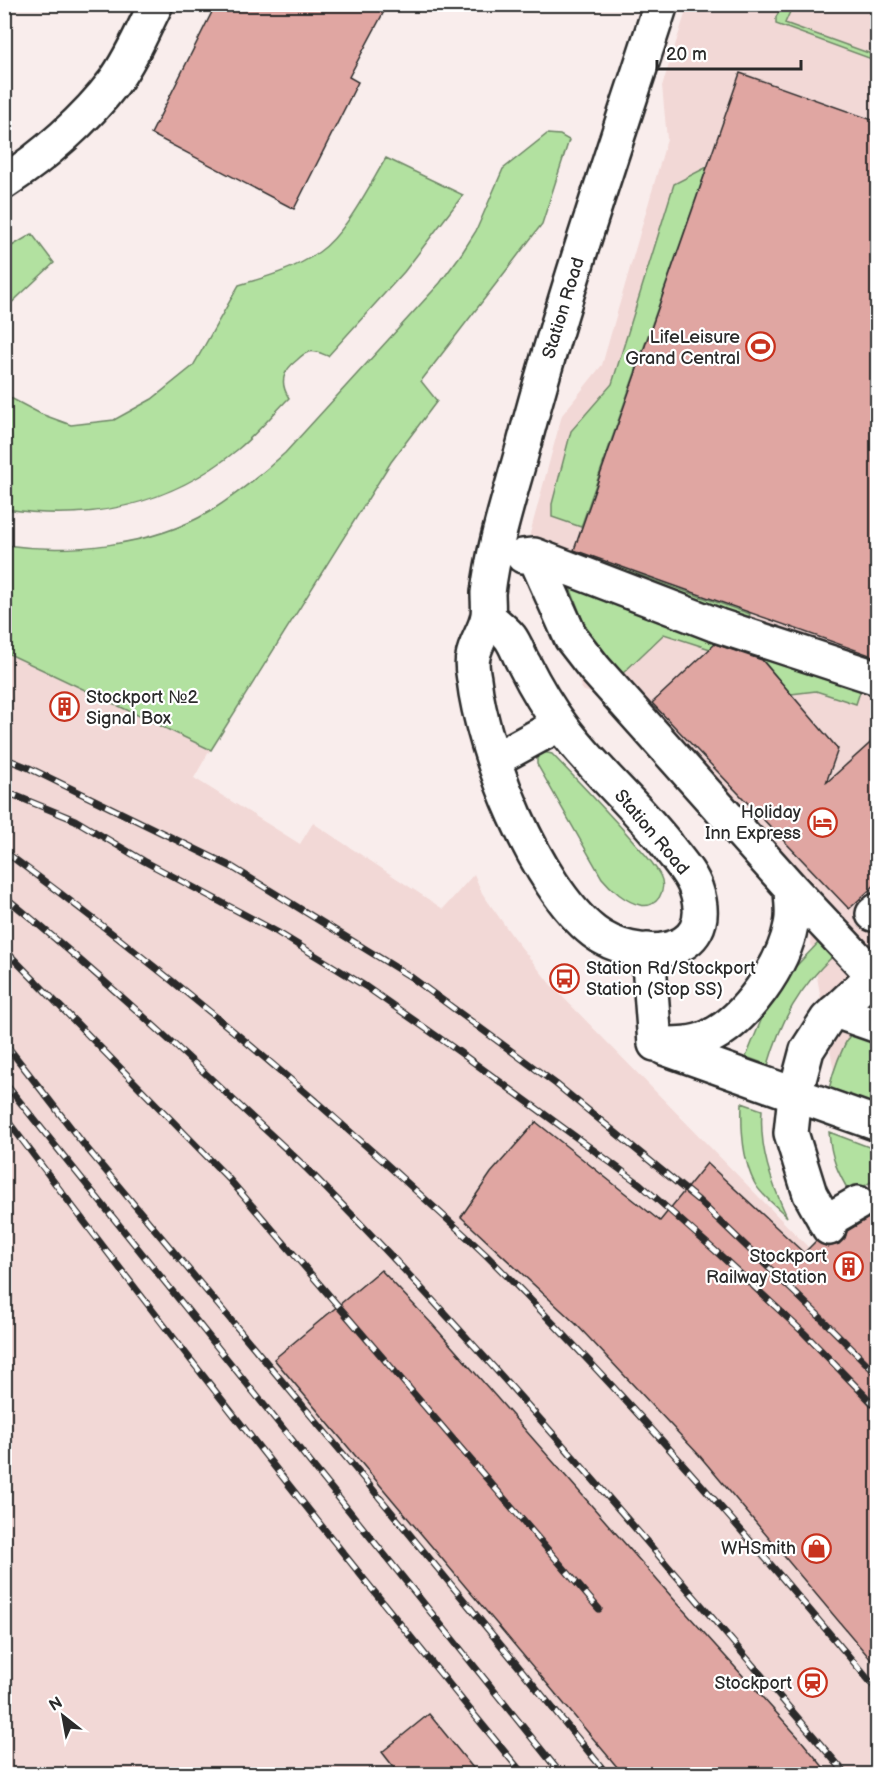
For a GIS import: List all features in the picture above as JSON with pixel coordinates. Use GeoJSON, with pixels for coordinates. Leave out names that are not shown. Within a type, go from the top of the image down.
{"type":"FeatureCollection","features":[{"type":"Feature","properties":{"kind":"street"},"geometry":{"type":"LineString","coordinates":[[4,182],[47,151],[114,82],[156,4]]}},
{"type":"Feature","properties":{"kind":"street","name":"Station Road"},"geometry":{"type":"LineString","coordinates":[[488,617],[510,637],[525,667],[560,724],[585,756],[662,840],[695,885],[700,921],[697,930],[688,942],[674,948],[648,950],[625,948],[609,942],[592,931],[576,915],[543,868],[518,823],[482,721],[472,658],[488,617],[488,593],[495,558],[562,309],[661,4]]}},
{"type":"Feature","properties":{"kind":"street"},"geometry":{"type":"LineString","coordinates":[[534,555],[571,638],[603,678],[791,888],[861,924],[875,973],[827,1019],[807,1050],[795,1095],[791,1133],[810,1194],[827,1225],[858,1203]]}},
{"type":"Feature","properties":{"kind":"street"},"geometry":{"type":"LineString","coordinates":[[495,558],[534,555],[719,626],[878,678]]}},
{"type":"Feature","properties":{"kind":"street"},"geometry":{"type":"LineString","coordinates":[[494,760],[560,724]]}},
{"type":"Feature","properties":{"kind":"street"},"geometry":{"type":"LineString","coordinates":[[655,1044],[684,1044],[709,1038],[741,1015],[780,961],[792,924],[791,888]]}},
{"type":"Feature","properties":{"kind":"street"},"geometry":{"type":"LineString","coordinates":[[648,950],[655,1044]]}},
{"type":"Feature","properties":{"kind":"street"},"geometry":{"type":"LineString","coordinates":[[835,1011],[878,1026]]}},
{"type":"Feature","properties":{"kind":"street"},"geometry":{"type":"LineString","coordinates":[[655,1044],[878,1124]]}},
{"type":"Feature","properties":{"kind":"shaded area"},"geometry":{"type":"Polygon","coordinates":[[[688,5],[877,5],[877,1093],[835,1077],[807,921],[616,702],[582,690],[528,541],[562,415],[602,365],[667,139],[662,86],[688,5]]]}},
{"type":"Feature","properties":{"kind":"shaded area"},"geometry":{"type":"Polygon","coordinates":[[[4,652],[210,750],[194,778],[300,844],[313,823],[443,909],[474,874],[482,893],[551,985],[809,1248],[877,1323],[877,1774],[5,1774],[4,652]]]}},
{"type":"Feature","properties":{"kind":"green space"},"geometry":{"type":"Polygon","coordinates":[[[783,5],[793,5],[785,23],[877,56],[877,61],[776,24],[776,17],[783,5]]]}},
{"type":"Feature","properties":{"kind":"green space"},"geometry":{"type":"Polygon","coordinates":[[[547,134],[560,135],[569,140],[542,224],[421,381],[437,401],[391,462],[211,750],[5,652],[5,545],[30,548],[83,547],[136,540],[186,524],[239,492],[285,453],[440,283],[476,231],[503,169],[547,134]]]}},
{"type":"Feature","properties":{"kind":"green space"},"geometry":{"type":"Polygon","coordinates":[[[386,158],[463,195],[404,272],[328,356],[309,352],[288,368],[283,382],[289,398],[251,438],[211,469],[184,484],[128,505],[98,511],[68,513],[5,509],[5,395],[41,414],[71,425],[114,420],[152,399],[193,366],[239,285],[291,268],[329,244],[348,221],[386,158]]]}},
{"type":"Feature","properties":{"kind":"green space"},"geometry":{"type":"Polygon","coordinates":[[[707,167],[581,527],[552,517],[552,504],[571,431],[612,384],[674,184],[707,167]]]}},
{"type":"Feature","properties":{"kind":"green space"},"geometry":{"type":"Polygon","coordinates":[[[32,234],[54,263],[5,309],[5,250],[32,234]]]}},
{"type":"Feature","properties":{"kind":"green space"},"geometry":{"type":"Polygon","coordinates":[[[589,557],[750,614],[748,620],[586,563],[589,557]]]}},
{"type":"Feature","properties":{"kind":"green space"},"geometry":{"type":"Polygon","coordinates":[[[569,585],[729,638],[723,658],[710,649],[664,634],[621,675],[590,639],[569,585]]]}},
{"type":"Feature","properties":{"kind":"green space"},"geometry":{"type":"Polygon","coordinates":[[[760,657],[777,659],[861,689],[856,704],[816,691],[791,694],[760,657]]]}},
{"type":"Feature","properties":{"kind":"green space"},"geometry":{"type":"Polygon","coordinates":[[[543,752],[552,754],[652,862],[658,871],[663,887],[656,901],[640,905],[629,901],[602,878],[537,764],[537,756],[543,752]]]}},
{"type":"Feature","properties":{"kind":"green space"},"geometry":{"type":"Polygon","coordinates":[[[819,942],[833,956],[810,980],[785,1019],[768,1065],[746,1057],[762,1018],[781,982],[819,942]]]}},
{"type":"Feature","properties":{"kind":"green space"},"geometry":{"type":"Polygon","coordinates":[[[852,1031],[877,1031],[877,1106],[829,1089],[838,1059],[852,1031]]]}},
{"type":"Feature","properties":{"kind":"green space"},"geometry":{"type":"Polygon","coordinates":[[[742,1103],[762,1110],[762,1138],[767,1165],[787,1217],[760,1191],[750,1173],[743,1143],[742,1103]]]}},
{"type":"Feature","properties":{"kind":"green space"},"geometry":{"type":"Polygon","coordinates":[[[829,1132],[877,1150],[877,1178],[851,1195],[836,1165],[829,1132]]]}},
{"type":"Feature","properties":{"kind":"building"},"geometry":{"type":"Polygon","coordinates":[[[216,4],[388,4],[349,77],[358,82],[294,209],[151,134],[216,4]]]}},
{"type":"Feature","properties":{"kind":"building","name":"LifeLeisure Grand Central"},"geometry":{"type":"Polygon","coordinates":[[[740,73],[878,122],[878,658],[574,550],[740,73]]]}},
{"type":"Feature","properties":{"kind":"building","name":"Holiday Inn Express"},"geometry":{"type":"Polygon","coordinates":[[[715,644],[762,660],[838,749],[826,783],[878,736],[878,882],[849,909],[652,703],[715,644]]]}},
{"type":"Feature","properties":{"kind":"building"},"geometry":{"type":"Polygon","coordinates":[[[536,1122],[660,1221],[707,1163],[804,1253],[816,1241],[828,1247],[839,1244],[845,1238],[847,1231],[874,1213],[878,1199],[878,1668],[699,1455],[576,1324],[461,1217],[491,1173],[536,1122]]]}},
{"type":"Feature","properties":{"kind":"building"},"geometry":{"type":"Polygon","coordinates":[[[381,1270],[433,1325],[829,1774],[623,1774],[274,1359],[381,1270]]]}},
{"type":"Feature","properties":{"kind":"building"},"geometry":{"type":"Polygon","coordinates":[[[429,1714],[478,1774],[399,1774],[382,1752],[429,1714]]]}},
{"type":"Feature","properties":{"kind":"railway"},"geometry":{"type":"LineString","coordinates":[[4,758],[232,867],[411,977],[556,1084],[698,1200],[878,1375]]}},
{"type":"Feature","properties":{"kind":"railway"},"geometry":{"type":"LineString","coordinates":[[4,791],[75,820],[144,861],[277,932],[365,986],[458,1051],[640,1184],[804,1333],[878,1409]]}},
{"type":"Feature","properties":{"kind":"railway"},"geometry":{"type":"LineString","coordinates":[[4,851],[101,925],[244,1040],[336,1119],[486,1255],[538,1307],[687,1468],[878,1691]]}},
{"type":"Feature","properties":{"kind":"railway"},"geometry":{"type":"LineString","coordinates":[[4,896],[88,967],[197,1066],[307,1169],[387,1252],[455,1324],[587,1472],[846,1774]]}},
{"type":"Feature","properties":{"kind":"railway"},"geometry":{"type":"LineString","coordinates":[[4,949],[229,1179],[599,1609]]}},
{"type":"Feature","properties":{"kind":"railway"},"geometry":{"type":"LineString","coordinates":[[4,1042],[85,1146],[365,1480],[607,1774]]}},
{"type":"Feature","properties":{"kind":"railway"},"geometry":{"type":"LineString","coordinates":[[4,1082],[561,1774]]}},
{"type":"Feature","properties":{"kind":"railway"},"geometry":{"type":"LineString","coordinates":[[4,1116],[260,1448],[523,1774]]}},
{"type":"Feature","properties":{"kind":"place","name":"LifeLeisure Grand Central"},"geometry":{"type":"Point","coordinates":[761,347]}},
{"type":"Feature","properties":{"kind":"place","name":"Stockport №2 Signal Box"},"geometry":{"type":"Point","coordinates":[65,707]}},
{"type":"Feature","properties":{"kind":"place","name":"Holiday Inn Express"},"geometry":{"type":"Point","coordinates":[822,822]}},
{"type":"Feature","properties":{"kind":"place","name":"Station Rd/Stockport Station (Stop SS)"},"geometry":{"type":"Point","coordinates":[565,978]}},
{"type":"Feature","properties":{"kind":"place","name":"Stockport Railway Station"},"geometry":{"type":"Point","coordinates":[848,1266]}},
{"type":"Feature","properties":{"kind":"place","name":"WHSmith"},"geometry":{"type":"Point","coordinates":[817,1548]}},
{"type":"Feature","properties":{"kind":"place","name":"Stockport"},"geometry":{"type":"Point","coordinates":[813,1683]}}]}
